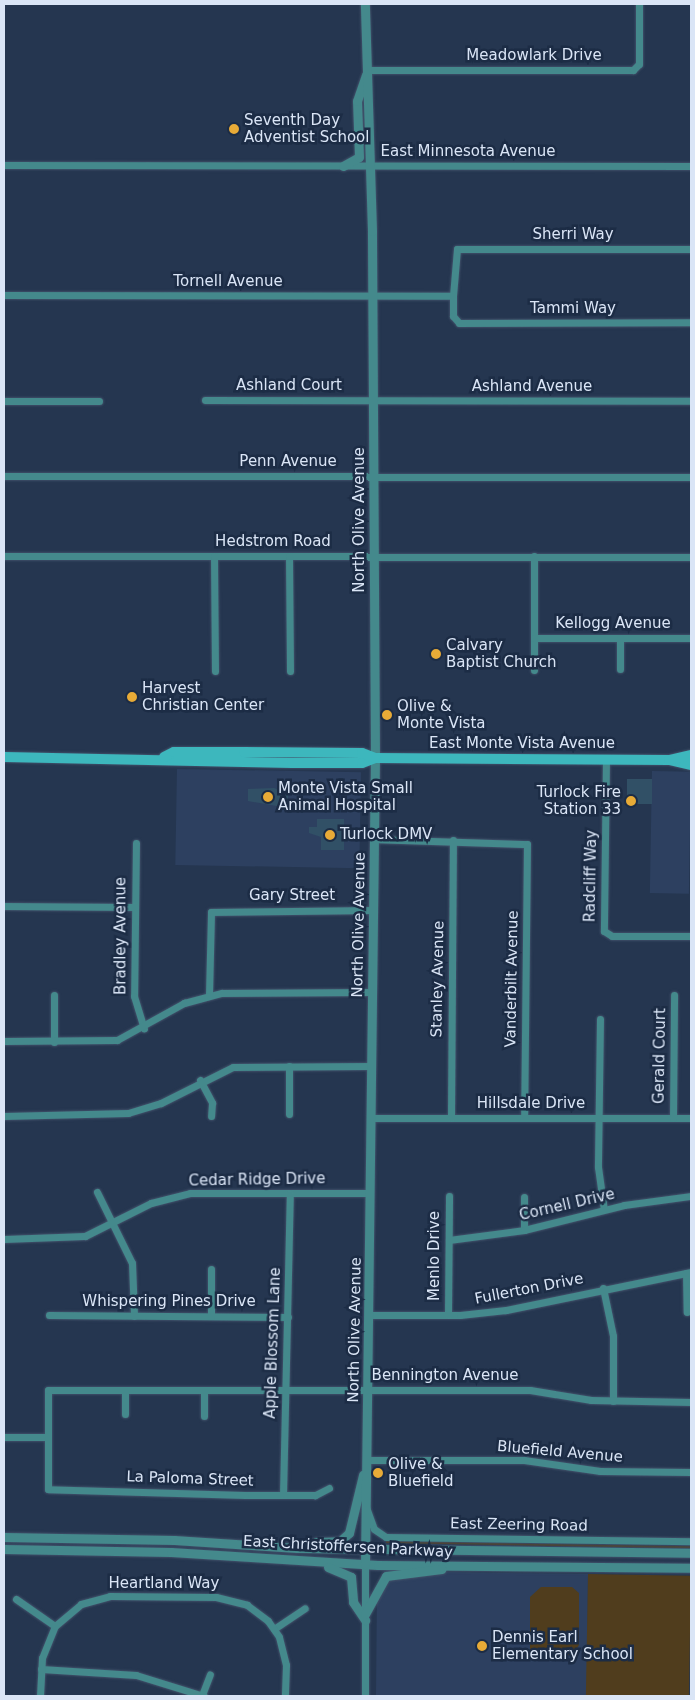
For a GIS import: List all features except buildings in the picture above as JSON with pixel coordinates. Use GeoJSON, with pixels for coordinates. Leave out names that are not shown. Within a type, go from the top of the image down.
{"type":"FeatureCollection","features":[{"type":"Feature","properties":{"kind":"main road","name":"East Monte Vista Avenue"},"geometry":{"type":"LineString","coordinates":[[4,757],[164,757],[174,752],[362,753],[375,758],[669,760],[691,765]]}},
{"type":"Feature","properties":{"kind":"main road"},"geometry":{"type":"LineString","coordinates":[[206,762],[209,757],[244,752]]}},
{"type":"Feature","properties":{"kind":"main road","name":"East Monte Vista Avenue"},"geometry":{"type":"LineString","coordinates":[[669,760],[691,755]]}},
{"type":"Feature","properties":{"kind":"main road","name":"East Monte Vista Avenue"},"geometry":{"type":"LineString","coordinates":[[164,757],[174,762],[362,763],[375,758]]}},
{"type":"Feature","properties":{"kind":"street","name":"North Olive Avenue"},"geometry":{"type":"LineString","coordinates":[[365,4],[372,296],[375,758],[365,1548],[365,1696]]}},
{"type":"Feature","properties":{"kind":"street","name":"Meadowlark Drive"},"geometry":{"type":"LineString","coordinates":[[366,72],[633,70],[639,64],[639,4]]}},
{"type":"Feature","properties":{"kind":"street"},"geometry":{"type":"LineString","coordinates":[[342,166],[359,157],[357,101],[366,72]]}},
{"type":"Feature","properties":{"kind":"street","name":"East Minnesota Avenue"},"geometry":{"type":"LineString","coordinates":[[4,165],[691,166]]}},
{"type":"Feature","properties":{"kind":"street","name":"Sherri Way"},"geometry":{"type":"LineString","coordinates":[[453,296],[454,250],[691,249]]}},
{"type":"Feature","properties":{"kind":"street","name":"Tornell Avenue"},"geometry":{"type":"LineString","coordinates":[[4,295],[453,296]]}},
{"type":"Feature","properties":{"kind":"street","name":"Tammi Way"},"geometry":{"type":"LineString","coordinates":[[453,296],[455,321],[691,322]]}},
{"type":"Feature","properties":{"kind":"street"},"geometry":{"type":"LineString","coordinates":[[4,401],[99,400]]}},
{"type":"Feature","properties":{"kind":"street","name":"Ashland Court"},"geometry":{"type":"LineString","coordinates":[[205,400],[372,400]]}},
{"type":"Feature","properties":{"kind":"street","name":"Ashland Avenue"},"geometry":{"type":"LineString","coordinates":[[372,400],[691,401]]}},
{"type":"Feature","properties":{"kind":"street","name":"Penn Avenue"},"geometry":{"type":"LineString","coordinates":[[4,476],[691,477]]}},
{"type":"Feature","properties":{"kind":"street","name":"Hedstrom Road"},"geometry":{"type":"LineString","coordinates":[[4,556],[691,557]]}},
{"type":"Feature","properties":{"kind":"street"},"geometry":{"type":"LineString","coordinates":[[214,556],[215,671]]}},
{"type":"Feature","properties":{"kind":"street"},"geometry":{"type":"LineString","coordinates":[[290,556],[290,671]]}},
{"type":"Feature","properties":{"kind":"street"},"geometry":{"type":"LineString","coordinates":[[534,556],[534,670]]}},
{"type":"Feature","properties":{"kind":"street","name":"Kellogg Avenue"},"geometry":{"type":"LineString","coordinates":[[534,638],[691,638]]}},
{"type":"Feature","properties":{"kind":"street"},"geometry":{"type":"LineString","coordinates":[[620,638],[620,669]]}},
{"type":"Feature","properties":{"kind":"street","name":"Radcliff Way"},"geometry":{"type":"LineString","coordinates":[[606,759],[606,934],[691,936]]}},
{"type":"Feature","properties":{"kind":"street"},"geometry":{"type":"LineString","coordinates":[[374,840],[453,840]]}},
{"type":"Feature","properties":{"kind":"street","name":"Vanderbilt Avenue"},"geometry":{"type":"LineString","coordinates":[[453,840],[526,842],[524,1117]]}},
{"type":"Feature","properties":{"kind":"street","name":"Stanley Avenue"},"geometry":{"type":"LineString","coordinates":[[451,1118],[453,840]]}},
{"type":"Feature","properties":{"kind":"street","name":"Bradley Avenue"},"geometry":{"type":"LineString","coordinates":[[136,843],[134,996],[144,1028]]}},
{"type":"Feature","properties":{"kind":"street"},"geometry":{"type":"LineString","coordinates":[[4,906],[135,907]]}},
{"type":"Feature","properties":{"kind":"street","name":"Gary Street"},"geometry":{"type":"LineString","coordinates":[[209,995],[211,912],[373,910]]}},
{"type":"Feature","properties":{"kind":"street"},"geometry":{"type":"LineString","coordinates":[[4,1041],[109,1041],[144,1028],[169,1010],[209,995],[372,992]]}},
{"type":"Feature","properties":{"kind":"street"},"geometry":{"type":"LineString","coordinates":[[54,995],[54,1042]]}},
{"type":"Feature","properties":{"kind":"street","name":"Gerald Court"},"geometry":{"type":"LineString","coordinates":[[673,1118],[674,995]]}},
{"type":"Feature","properties":{"kind":"street"},"geometry":{"type":"LineString","coordinates":[[600,1019],[598,1175],[604,1210]]}},
{"type":"Feature","properties":{"kind":"street"},"geometry":{"type":"LineString","coordinates":[[4,1116],[128,1113],[161,1103],[200,1080],[234,1066],[371,1066]]}},
{"type":"Feature","properties":{"kind":"street"},"geometry":{"type":"LineString","coordinates":[[289,1066],[289,1114]]}},
{"type":"Feature","properties":{"kind":"street"},"geometry":{"type":"LineString","coordinates":[[200,1080],[212,1103],[211,1116]]}},
{"type":"Feature","properties":{"kind":"street","name":"Hillsdale Drive"},"geometry":{"type":"LineString","coordinates":[[370,1118],[691,1118]]}},
{"type":"Feature","properties":{"kind":"street"},"geometry":{"type":"LineString","coordinates":[[97,1192],[132,1263],[134,1316]]}},
{"type":"Feature","properties":{"kind":"street","name":"Cedar Ridge Drive"},"geometry":{"type":"LineString","coordinates":[[4,1239],[74,1238],[113,1222],[151,1203],[190,1193],[369,1193]]}},
{"type":"Feature","properties":{"kind":"street","name":"Apple Blossom Lane"},"geometry":{"type":"LineString","coordinates":[[283,1494],[290,1193]]}},
{"type":"Feature","properties":{"kind":"street","name":"Menlo Drive"},"geometry":{"type":"LineString","coordinates":[[448,1315],[449,1196]]}},
{"type":"Feature","properties":{"kind":"street","name":"Cornell Drive"},"geometry":{"type":"LineString","coordinates":[[449,1240],[524,1230],[604,1210],[691,1196]]}},
{"type":"Feature","properties":{"kind":"street"},"geometry":{"type":"LineString","coordinates":[[524,1197],[524,1230]]}},
{"type":"Feature","properties":{"kind":"street"},"geometry":{"type":"LineString","coordinates":[[211,1316],[212,1269]]}},
{"type":"Feature","properties":{"kind":"street"},"geometry":{"type":"LineString","coordinates":[[687,1312],[689,1272]]}},
{"type":"Feature","properties":{"kind":"street","name":"Fullerton Drive"},"geometry":{"type":"LineString","coordinates":[[369,1315],[448,1315],[521,1307],[603,1288],[689,1272]]}},
{"type":"Feature","properties":{"kind":"street"},"geometry":{"type":"LineString","coordinates":[[603,1288],[613,1336],[613,1400]]}},
{"type":"Feature","properties":{"kind":"street","name":"Whispering Pines Drive"},"geometry":{"type":"LineString","coordinates":[[49,1315],[288,1317]]}},
{"type":"Feature","properties":{"kind":"street","name":"Bennington Avenue"},"geometry":{"type":"LineString","coordinates":[[48,1437],[48,1390],[530,1390],[613,1400],[691,1402]]}},
{"type":"Feature","properties":{"kind":"street"},"geometry":{"type":"LineString","coordinates":[[125,1390],[125,1414]]}},
{"type":"Feature","properties":{"kind":"street"},"geometry":{"type":"LineString","coordinates":[[204,1390],[204,1416]]}},
{"type":"Feature","properties":{"kind":"street"},"geometry":{"type":"LineString","coordinates":[[4,1437],[48,1437]]}},
{"type":"Feature","properties":{"kind":"street","name":"La Paloma Street"},"geometry":{"type":"LineString","coordinates":[[48,1437],[48,1489],[315,1494],[329,1488]]}},
{"type":"Feature","properties":{"kind":"street","name":"Bluefield Avenue"},"geometry":{"type":"LineString","coordinates":[[366,1464],[524,1460],[594,1470],[691,1472]]}},
{"type":"Feature","properties":{"kind":"street"},"geometry":{"type":"LineString","coordinates":[[308,1548],[316,1542],[340,1540],[349,1533],[366,1464]]}},
{"type":"Feature","properties":{"kind":"street","name":"East Zeering Road"},"geometry":{"type":"LineString","coordinates":[[366,1506],[375,1531],[391,1538],[691,1541]]}},
{"type":"Feature","properties":{"kind":"street","name":"East Christoffersen Parkway"},"geometry":{"type":"LineString","coordinates":[[4,1537],[308,1548],[691,1553]]}},
{"type":"Feature","properties":{"kind":"street","name":"East Christoffersen Parkway"},"geometry":{"type":"LineString","coordinates":[[4,1549],[164,1551],[365,1564],[691,1568]]}},
{"type":"Feature","properties":{"kind":"street"},"geometry":{"type":"LineString","coordinates":[[304,1561],[349,1574],[353,1602],[365,1617],[386,1576],[453,1566]]}},
{"type":"Feature","properties":{"kind":"street","name":"Heartland Way"},"geometry":{"type":"LineString","coordinates":[[40,1696],[41,1668],[56,1626],[74,1609],[101,1597],[216,1597],[247,1605],[274,1629],[285,1658],[285,1696]]}},
{"type":"Feature","properties":{"kind":"street"},"geometry":{"type":"LineString","coordinates":[[16,1599],[56,1626]]}},
{"type":"Feature","properties":{"kind":"street"},"geometry":{"type":"LineString","coordinates":[[274,1629],[305,1608]]}},
{"type":"Feature","properties":{"kind":"street"},"geometry":{"type":"LineString","coordinates":[[41,1668],[129,1674],[203,1696],[210,1674]]}},
{"type":"Feature","properties":{"kind":"shaded area"},"geometry":{"type":"Polygon","coordinates":[[[177,769],[361,772],[359,868],[175,865],[177,769]]]}},
{"type":"Feature","properties":{"kind":"shaded area"},"geometry":{"type":"Polygon","coordinates":[[[652,771],[691,772],[689,894],[650,893],[652,771]]]}},
{"type":"Feature","properties":{"kind":"shaded area"},"geometry":{"type":"Polygon","coordinates":[[[386,1541],[691,1546],[691,1548],[386,1543],[386,1541]]]}},
{"type":"Feature","properties":{"kind":"shaded area","name":"Dennis Earl Elementary School"},"geometry":{"type":"Polygon","coordinates":[[[445,1572],[588,1574],[587,1696],[376,1696],[377,1594],[383,1582],[395,1576],[445,1572]]]}},
{"type":"Feature","properties":{"kind":"shaded area"},"geometry":{"type":"Polygon","coordinates":[[[588,1574],[691,1576],[689,1696],[586,1696],[588,1574]]]}},
{"type":"Feature","properties":{"kind":"shaded area"},"geometry":{"type":"Polygon","coordinates":[[[541,1587],[572,1587],[579,1593],[579,1645],[572,1655],[539,1656],[530,1649],[530,1597],[541,1587]]]}},
{"type":"Feature","properties":{"kind":"place","name":"Seventh Day Adventist School"},"geometry":{"type":"Point","coordinates":[234,129]}},
{"type":"Feature","properties":{"kind":"place","name":"Calvary Baptist Church"},"geometry":{"type":"Point","coordinates":[436,654]}},
{"type":"Feature","properties":{"kind":"place","name":"Harvest Christian Center"},"geometry":{"type":"Point","coordinates":[132,697]}},
{"type":"Feature","properties":{"kind":"place","name":"Olive & Monte Vista"},"geometry":{"type":"Point","coordinates":[387,715]}},
{"type":"Feature","properties":{"kind":"place","name":"Monte Vista Small Animal Hospital"},"geometry":{"type":"Point","coordinates":[268,797]}},
{"type":"Feature","properties":{"kind":"place","name":"Turlock Fire Station 33"},"geometry":{"type":"Point","coordinates":[631,801]}},
{"type":"Feature","properties":{"kind":"place","name":"Turlock DMV"},"geometry":{"type":"Point","coordinates":[330,835]}},
{"type":"Feature","properties":{"kind":"place","name":"Olive & Bluefield"},"geometry":{"type":"Point","coordinates":[378,1473]}},
{"type":"Feature","properties":{"kind":"place","name":"Dennis Earl Elementary School"},"geometry":{"type":"Point","coordinates":[482,1646]}}]}
